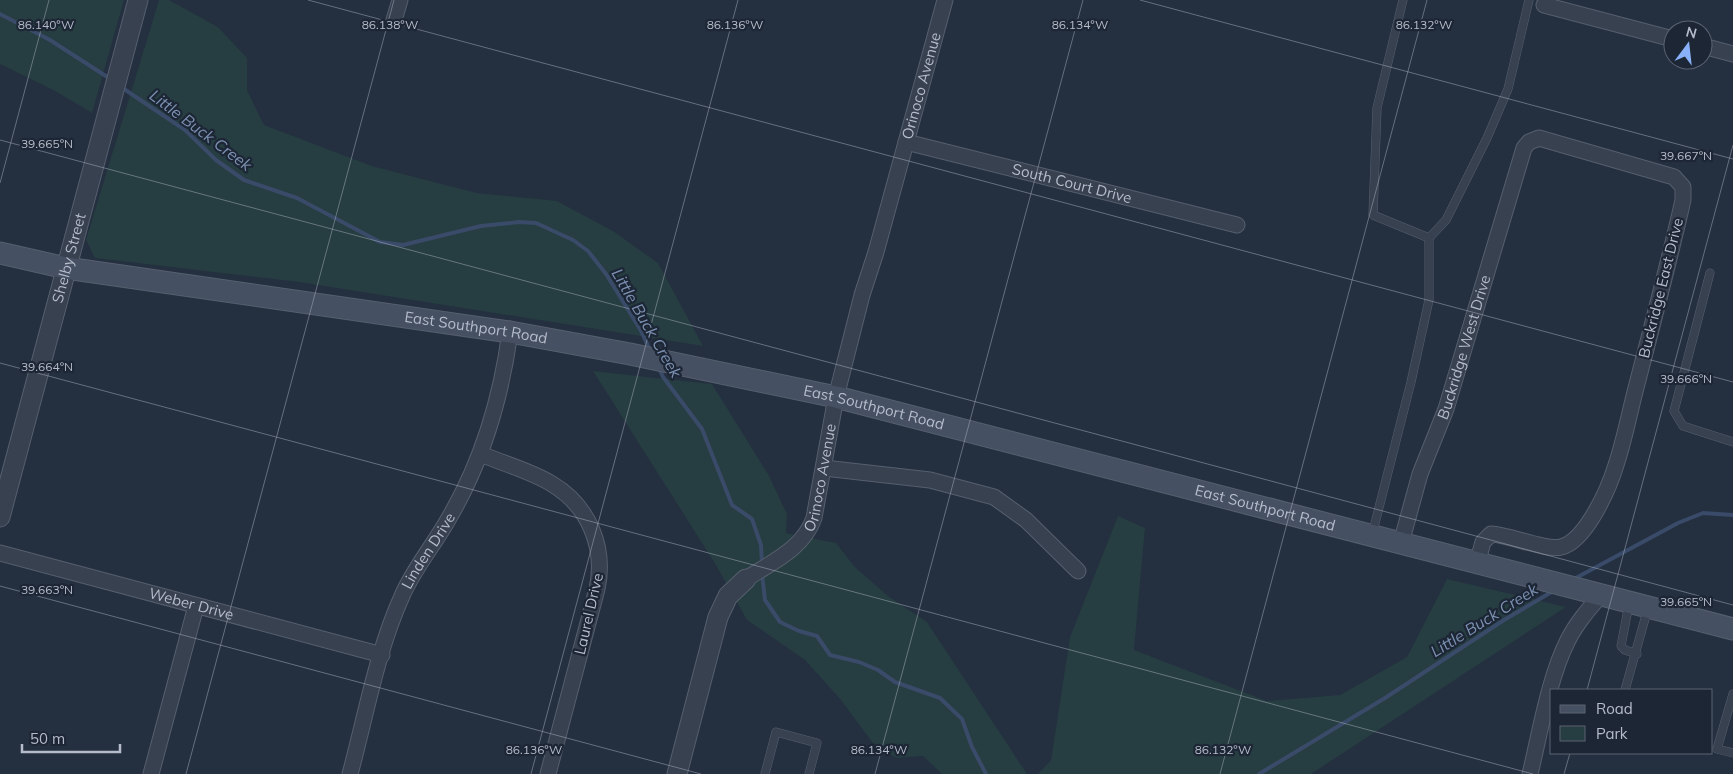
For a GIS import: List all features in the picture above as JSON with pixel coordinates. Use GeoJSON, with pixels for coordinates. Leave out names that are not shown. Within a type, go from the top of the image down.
{"type":"FeatureCollection","features":[{"type":"Feature","properties":{"kind":"main road","name":"East Southport Road"},"geometry":{"type":"LineString","coordinates":[[0,253],[66,268],[510,332],[630,354],[836,397],[1401,543],[1598,596],[1733,629]]}},
{"type":"Feature","properties":{"kind":"street","name":"Shelby Street"},"geometry":{"type":"LineString","coordinates":[[0,517],[138,0]]}},
{"type":"Feature","properties":{"kind":"street"},"geometry":{"type":"LineString","coordinates":[[394,20],[400,0]]}},
{"type":"Feature","properties":{"kind":"street","name":"Orinoco Avenue"},"geometry":{"type":"LineString","coordinates":[[678,774],[718,617],[728,596],[746,579],[790,551],[805,536],[813,522],[836,397],[862,295],[945,0]]}},
{"type":"Feature","properties":{"kind":"street"},"geometry":{"type":"LineString","coordinates":[[1544,5],[1663,36]]}},
{"type":"Feature","properties":{"kind":"street"},"geometry":{"type":"LineString","coordinates":[[1713,49],[1733,54]]}},
{"type":"Feature","properties":{"kind":"street","name":"Buckridge East Drive"},"geometry":{"type":"LineString","coordinates":[[1477,564],[1483,542],[1491,534],[1505,534],[1546,547],[1560,548],[1576,540],[1595,512],[1616,465],[1683,200],[1683,186],[1674,177],[1652,169],[1539,138],[1529,142],[1524,148]]}},
{"type":"Feature","properties":{"kind":"street","name":"South Court Drive"},"geometry":{"type":"LineString","coordinates":[[906,142],[1238,225]]}},
{"type":"Feature","properties":{"kind":"street","name":"Buckridge West Drive"},"geometry":{"type":"LineString","coordinates":[[1401,543],[1420,474],[1446,409],[1524,148]]}},
{"type":"Feature","properties":{"kind":"street","name":"Linden Drive"},"geometry":{"type":"LineString","coordinates":[[350,774],[382,655],[402,595],[450,518],[481,454],[499,395],[510,332]]}},
{"type":"Feature","properties":{"kind":"street","name":"Laurel Drive"},"geometry":{"type":"LineString","coordinates":[[481,454],[551,483],[566,493],[588,520],[598,548],[600,572],[597,589],[548,774]]}},
{"type":"Feature","properties":{"kind":"street"},"geometry":{"type":"LineString","coordinates":[[824,468],[930,480],[994,497],[1026,520],[1078,571]]}},
{"type":"Feature","properties":{"kind":"street","name":"Weber Drive"},"geometry":{"type":"LineString","coordinates":[[0,553],[382,655]]}},
{"type":"Feature","properties":{"kind":"street"},"geometry":{"type":"LineString","coordinates":[[1552,689],[1567,641],[1577,623],[1598,596]]}},
{"type":"Feature","properties":{"kind":"street"},"geometry":{"type":"LineString","coordinates":[[151,774],[196,606]]}},
{"type":"Feature","properties":{"kind":"street"},"geometry":{"type":"LineString","coordinates":[[1530,774],[1550,696]]}},
{"type":"Feature","properties":{"kind":"lane"},"geometry":{"type":"LineString","coordinates":[[1403,0],[1377,108],[1373,215],[1429,238]]}},
{"type":"Feature","properties":{"kind":"lane"},"geometry":{"type":"LineString","coordinates":[[1372,536],[1411,382],[1429,300],[1429,238],[1446,220],[1487,138],[1508,89],[1529,0]]}},
{"type":"Feature","properties":{"kind":"lane"},"geometry":{"type":"LineString","coordinates":[[1710,273],[1674,412],[1683,426],[1733,442]]}},
{"type":"Feature","properties":{"kind":"lane"},"geometry":{"type":"LineString","coordinates":[[1625,689],[1637,654],[1638,606]]}},
{"type":"Feature","properties":{"kind":"lane"},"geometry":{"type":"LineString","coordinates":[[1637,654],[1625,650],[1621,646],[1638,606]]}},
{"type":"Feature","properties":{"kind":"lane"},"geometry":{"type":"LineString","coordinates":[[1733,694],[1717,749],[1733,753]]}},
{"type":"Feature","properties":{"kind":"lane"},"geometry":{"type":"LineString","coordinates":[[765,774],[776,732],[817,743],[809,774]]}},
{"type":"Feature","properties":{"kind":"green space"},"geometry":{"type":"Polygon","coordinates":[[[0,0],[124,0],[92,113],[55,91],[0,64],[0,0]]]}},
{"type":"Feature","properties":{"kind":"green space"},"geometry":{"type":"Polygon","coordinates":[[[159,0],[169,0],[218,27],[247,58],[247,90],[264,125],[372,166],[477,193],[557,201],[613,231],[658,263],[703,346],[299,282],[95,258],[86,240],[159,0]]]}},
{"type":"Feature","properties":{"kind":"green space"},"geometry":{"type":"Polygon","coordinates":[[[593,371],[712,384],[768,474],[787,514],[786,533],[836,543],[855,567],[888,596],[927,622],[1027,774],[942,774],[923,756],[896,758],[872,742],[841,700],[805,660],[747,620],[714,562],[593,371]]]}},
{"type":"Feature","properties":{"kind":"green space"},"geometry":{"type":"Polygon","coordinates":[[[1118,516],[1145,528],[1134,650],[1267,701],[1340,695],[1407,657],[1447,579],[1566,607],[1311,774],[1038,774],[1051,760],[1070,637],[1118,516]]]}},
{"type":"Feature","properties":{"kind":"waterway","name":"Little Buck Creek"},"geometry":{"type":"LineString","coordinates":[[0,14],[50,40],[112,80]]}},
{"type":"Feature","properties":{"kind":"waterway","name":"Little Buck Creek"},"geometry":{"type":"LineString","coordinates":[[121,87],[185,130],[216,160],[244,180],[297,198],[380,242],[403,245],[481,226],[519,222],[536,223],[573,240],[588,251],[606,274],[640,329],[650,350]]}},
{"type":"Feature","properties":{"kind":"waterway","name":"Little Buck Creek"},"geometry":{"type":"LineString","coordinates":[[659,368],[663,377],[702,429],[732,505],[752,519],[761,545],[762,564]]}},
{"type":"Feature","properties":{"kind":"waterway","name":"Little Buck Creek"},"geometry":{"type":"LineString","coordinates":[[1574,579],[1678,523],[1703,513],[1733,515]]}},
{"type":"Feature","properties":{"kind":"waterway","name":"Little Buck Creek"},"geometry":{"type":"LineString","coordinates":[[762,574],[765,600],[780,622],[799,631],[817,636],[830,655],[859,662],[878,670],[895,682],[940,698],[962,719],[972,747],[986,774]]}},
{"type":"Feature","properties":{"kind":"waterway","name":"Little Buck Creek"},"geometry":{"type":"LineString","coordinates":[[1259,774],[1385,698],[1504,620],[1555,590]]}}]}
